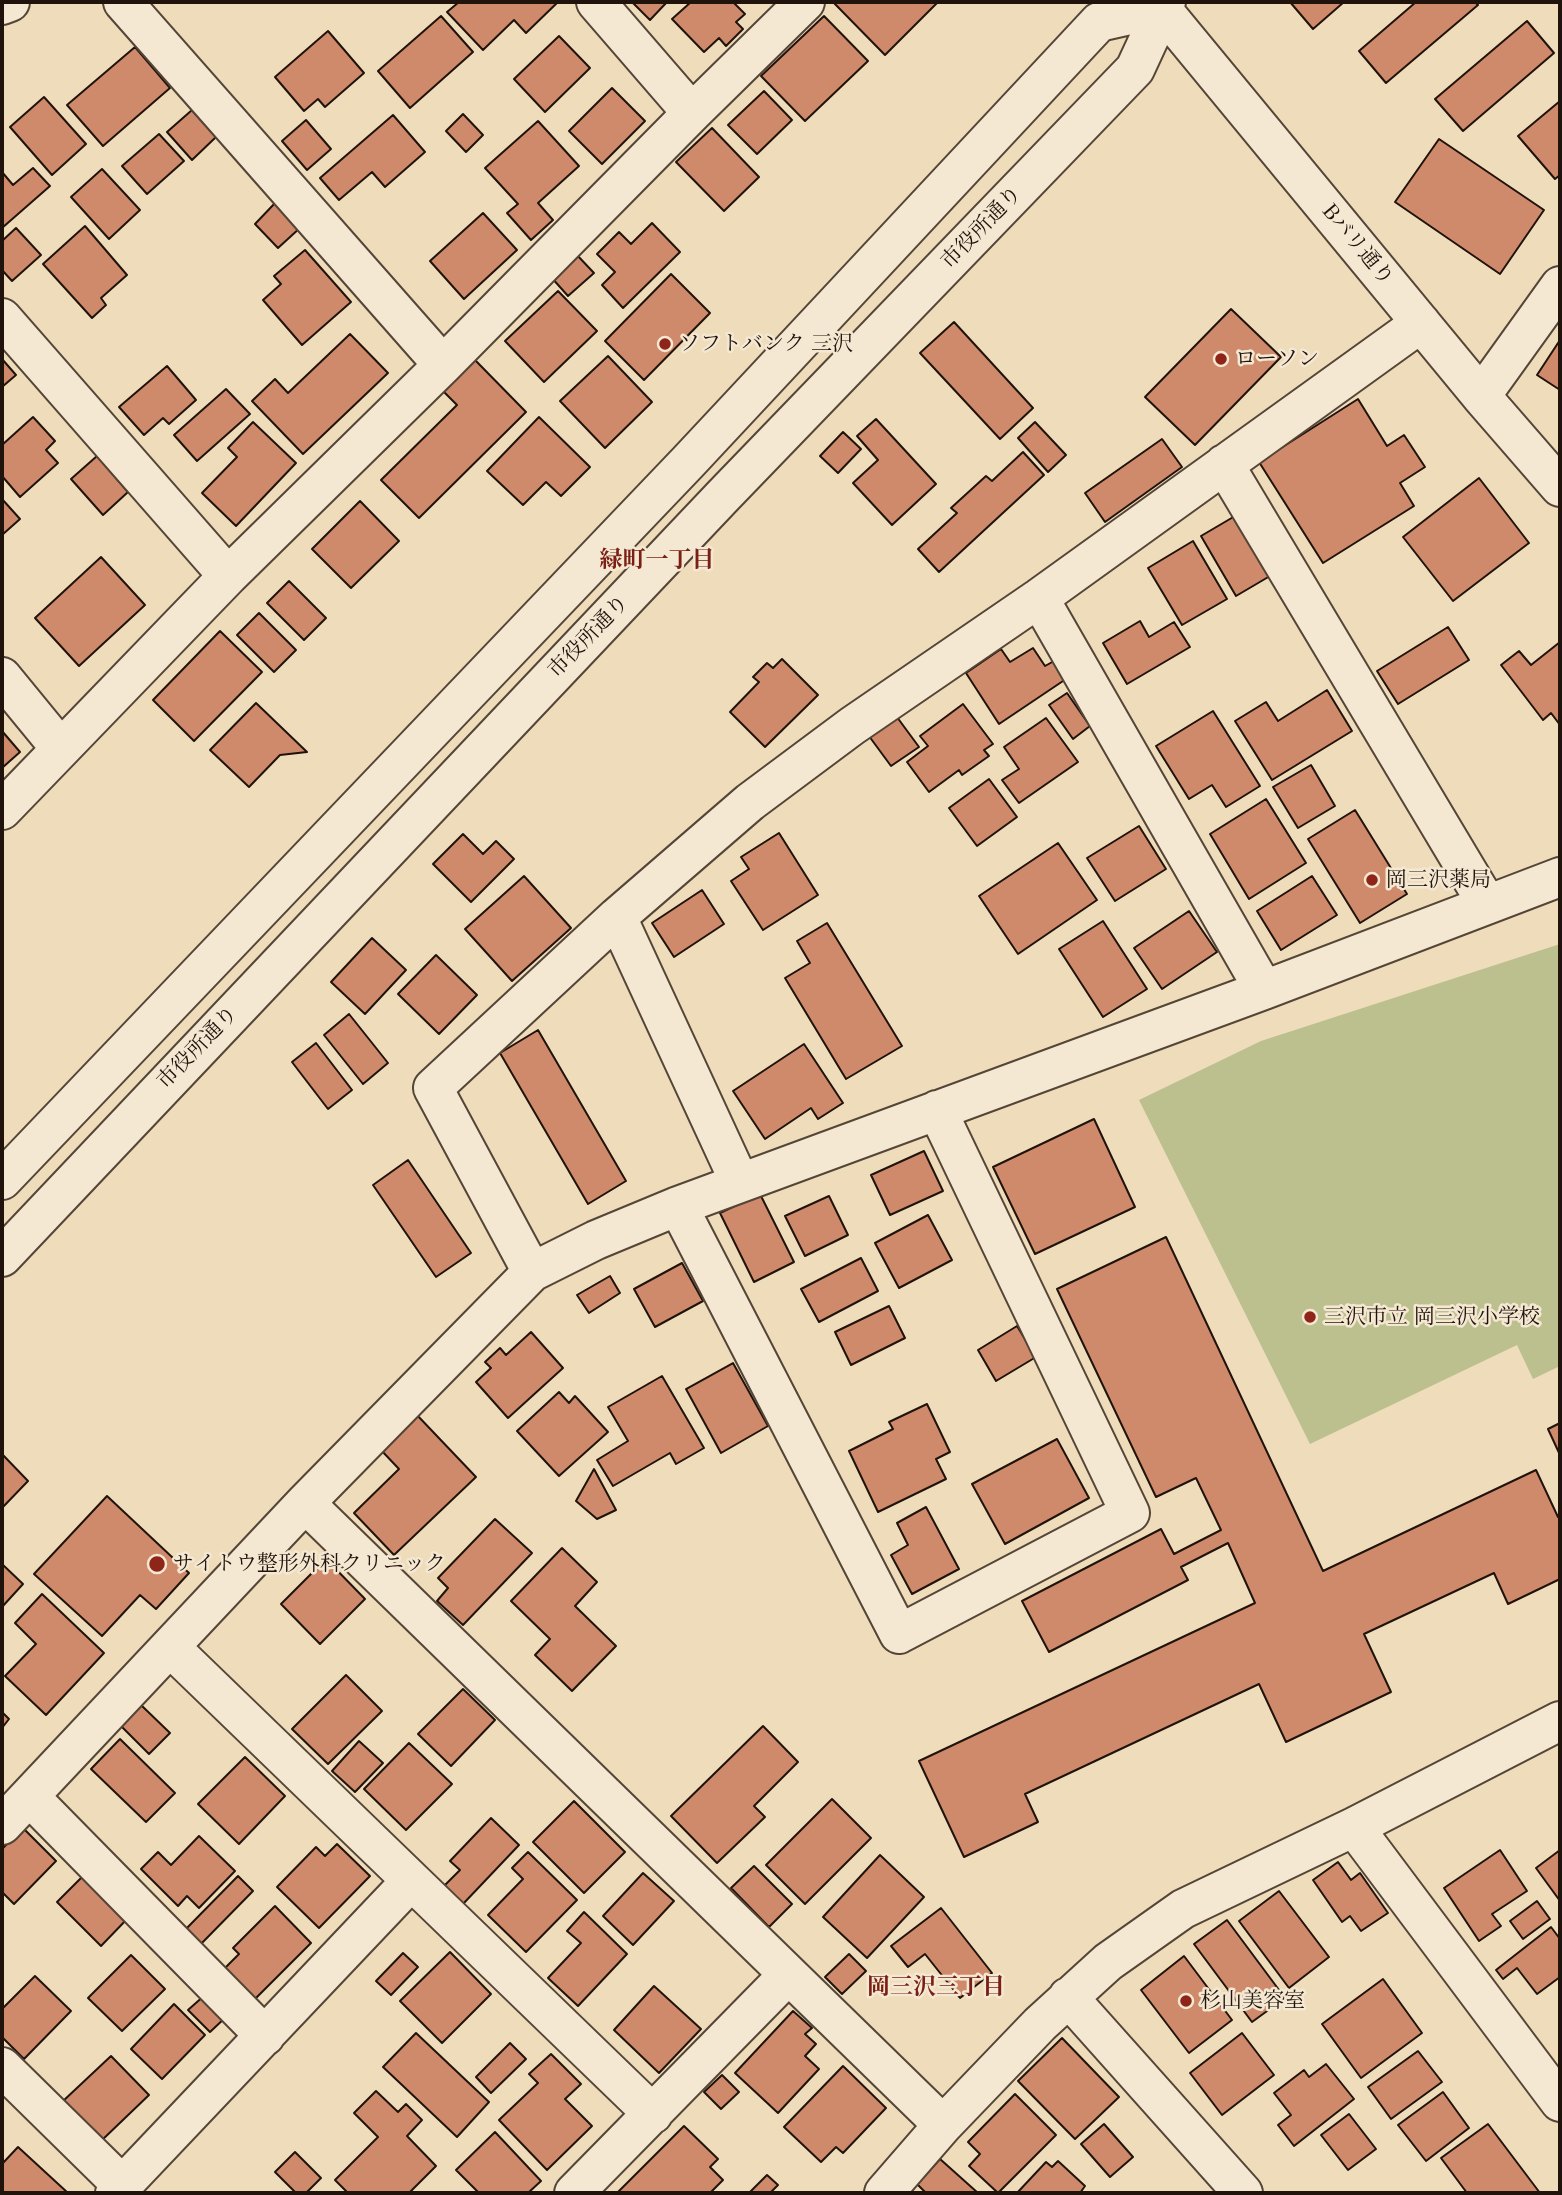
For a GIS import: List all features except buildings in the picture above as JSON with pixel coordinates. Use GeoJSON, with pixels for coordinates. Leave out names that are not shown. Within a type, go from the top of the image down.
{"type":"FeatureCollection","features":[{"type":"Feature","properties":{"kind":"street"},"geometry":{"type":"LineString","coordinates":[[2,5],[10,2]]}},
{"type":"Feature","properties":{"kind":"street"},"geometry":{"type":"LineString","coordinates":[[123,2],[443,365]]}},
{"type":"Feature","properties":{"kind":"street"},"geometry":{"type":"LineString","coordinates":[[596,2],[691,113]]}},
{"type":"Feature","properties":{"kind":"street"},"geometry":{"type":"LineString","coordinates":[[2,810],[228,576],[805,2]]}},
{"type":"Feature","properties":{"kind":"street"},"geometry":{"type":"LineString","coordinates":[[2,1180],[689,461],[1099,22],[1161,4]]}},
{"type":"Feature","properties":{"kind":"street","name":"Bバリ通り"},"geometry":{"type":"LineString","coordinates":[[1161,4],[1481,396],[1560,487]]}},
{"type":"Feature","properties":{"kind":"street","name":"市役所通り"},"geometry":{"type":"LineString","coordinates":[[2,1257],[685,537],[1135,69],[1161,4]]}},
{"type":"Feature","properties":{"kind":"street"},"geometry":{"type":"LineString","coordinates":[[1481,396],[1560,286]]}},
{"type":"Feature","properties":{"kind":"street"},"geometry":{"type":"LineString","coordinates":[[2,318],[228,576]]}},
{"type":"Feature","properties":{"kind":"street"},"geometry":{"type":"LineString","coordinates":[[531,1272],[433,1088],[617,917],[750,802],[852,726],[1039,598],[1421,323]]}},
{"type":"Feature","properties":{"kind":"street"},"geometry":{"type":"LineString","coordinates":[[1224,464],[1488,904]]}},
{"type":"Feature","properties":{"kind":"street"},"geometry":{"type":"LineString","coordinates":[[1039,598],[1264,990]]}},
{"type":"Feature","properties":{"kind":"street"},"geometry":{"type":"LineString","coordinates":[[2,677],[61,749]]}},
{"type":"Feature","properties":{"kind":"street"},"geometry":{"type":"LineString","coordinates":[[2,1825],[305,1503],[531,1272],[596,1240],[678,1206],[1264,990],[1560,877]]}},
{"type":"Feature","properties":{"kind":"street"},"geometry":{"type":"LineString","coordinates":[[617,917],[740,1183]]}},
{"type":"Feature","properties":{"kind":"street"},"geometry":{"type":"LineString","coordinates":[[678,1206],[899,1634],[1130,1513],[937,1110]]}},
{"type":"Feature","properties":{"kind":"street"},"geometry":{"type":"LineString","coordinates":[[305,1503],[943,2125]]}},
{"type":"Feature","properties":{"kind":"street"},"geometry":{"type":"LineString","coordinates":[[171,1647],[410,1882],[653,2114]]}},
{"type":"Feature","properties":{"kind":"street"},"geometry":{"type":"LineString","coordinates":[[884,2193],[943,2125],[1068,1997],[1108,1962],[1183,1909],[1354,1827],[1560,1721]]}},
{"type":"Feature","properties":{"kind":"street"},"geometry":{"type":"LineString","coordinates":[[30,1797],[265,2036]]}},
{"type":"Feature","properties":{"kind":"street"},"geometry":{"type":"LineString","coordinates":[[1354,1827],[1560,2102]]}},
{"type":"Feature","properties":{"kind":"street"},"geometry":{"type":"LineString","coordinates":[[2,2067],[119,2189],[410,1882]]}},
{"type":"Feature","properties":{"kind":"street"},"geometry":{"type":"LineString","coordinates":[[574,2193],[788,1975]]}},
{"type":"Feature","properties":{"kind":"street"},"geometry":{"type":"LineString","coordinates":[[1068,1997],[1243,2193]]}},
{"type":"Feature","properties":{"kind":"green space"},"geometry":{"type":"Polygon","coordinates":[[[1560,944],[1560,1366],[1533,1379],[1517,1345],[1310,1444],[1139,1100],[1261,1041],[1560,944]]]}},
{"type":"Feature","properties":{"kind":"place","name":"ソフトバンク 三沢"},"geometry":{"type":"Point","coordinates":[665,344]}},
{"type":"Feature","properties":{"kind":"place","name":"ローソン"},"geometry":{"type":"Point","coordinates":[1221,359]}},
{"type":"Feature","properties":{"kind":"place","name":"岡三沢薬局"},"geometry":{"type":"Point","coordinates":[1372,880]}},
{"type":"Feature","properties":{"kind":"place","name":"三沢市立 岡三沢小学校"},"geometry":{"type":"Point","coordinates":[1310,1317]}},
{"type":"Feature","properties":{"kind":"place","name":"サイトウ整形外科クリニック"},"geometry":{"type":"Point","coordinates":[157,1564]}},
{"type":"Feature","properties":{"kind":"place","name":"杉山美容室"},"geometry":{"type":"Point","coordinates":[1186,2001]}},
{"type":"Feature","properties":{"kind":"district","name":"緑町一丁目"},"geometry":{"type":"Point","coordinates":[657,561]}},
{"type":"Feature","properties":{"kind":"district","name":"岡三沢三丁目"},"geometry":{"type":"Point","coordinates":[936,1988]}}]}
